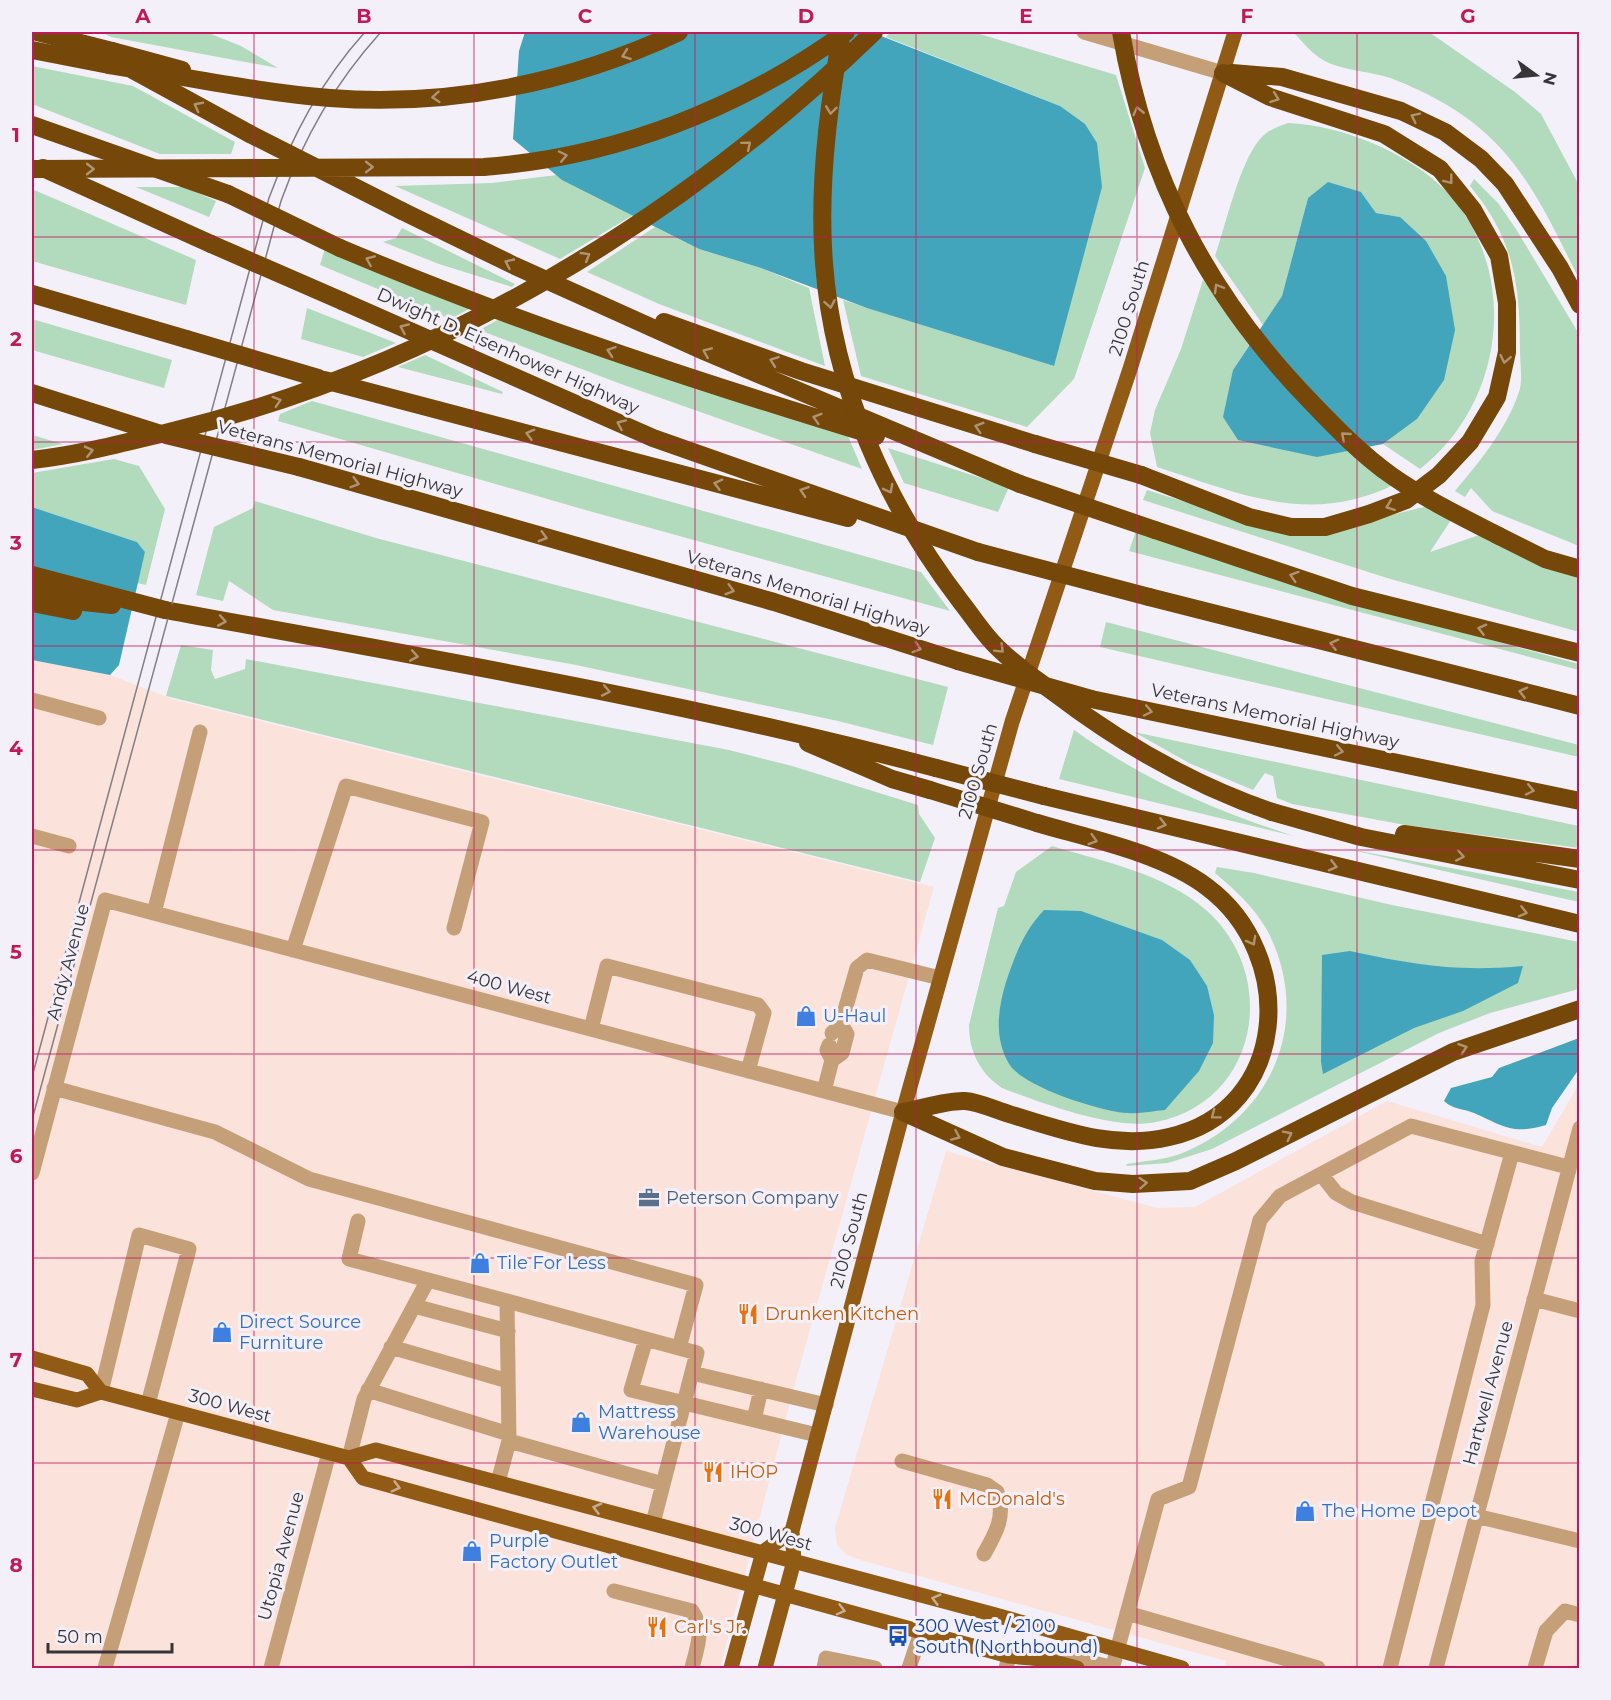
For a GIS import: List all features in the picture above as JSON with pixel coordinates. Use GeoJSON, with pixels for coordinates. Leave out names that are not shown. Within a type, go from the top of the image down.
{"type":"FeatureCollection","features":[{"type":"Feature","properties":{"kind":"highway"},"geometry":{"type":"LineString","coordinates":[[37,32],[233,84]]}},
{"type":"Feature","properties":{"kind":"highway"},"geometry":{"type":"LineString","coordinates":[[65,32],[250,134],[402,211],[581,297],[973,466],[1352,596],[1580,653]]}},
{"type":"Feature","properties":{"kind":"highway"},"geometry":{"type":"LineString","coordinates":[[32,50],[233,84],[333,98],[411,99],[475,94],[524,85],[586,68],[680,32]]}},
{"type":"Feature","properties":{"kind":"highway"},"geometry":{"type":"LineString","coordinates":[[32,169],[484,166],[554,158],[615,145],[710,111],[777,77],[844,32]]}},
{"type":"Feature","properties":{"kind":"highway"},"geometry":{"type":"LineString","coordinates":[[844,32],[826,152],[824,264],[849,392],[874,461],[899,508],[943,579],[996,647],[1097,725],[1154,760],[1220,793],[1272,812],[1361,837],[1580,880]]}},
{"type":"Feature","properties":{"kind":"highway"},"geometry":{"type":"LineString","coordinates":[[32,460],[84,453],[149,438],[282,399],[384,360],[489,312],[592,253],[712,172],[820,82],[874,32]]}},
{"type":"Feature","properties":{"kind":"highway"},"geometry":{"type":"LineString","coordinates":[[1121,32],[1145,135],[1172,202],[1225,300],[1274,363],[1335,427],[1390,475],[1445,508],[1545,559],[1580,569]]}},
{"type":"Feature","properties":{"kind":"highway"},"geometry":{"type":"LineString","coordinates":[[581,297],[699,333],[801,371],[1141,476],[1249,517],[1291,527],[1325,526],[1369,514],[1406,500],[1439,475],[1470,442],[1497,397],[1507,352],[1507,303],[1499,256],[1473,210],[1440,169],[1384,134],[1270,97],[1223,73]]}},
{"type":"Feature","properties":{"kind":"highway"},"geometry":{"type":"LineString","coordinates":[[1223,73],[1282,77],[1401,111],[1445,132],[1481,159],[1505,184],[1560,268],[1580,305]]}},
{"type":"Feature","properties":{"kind":"highway"},"geometry":{"type":"LineString","coordinates":[[32,125],[228,194],[340,248],[447,293],[725,390],[973,466]]}},
{"type":"Feature","properties":{"kind":"highway","name":"Dwight D. Eisenhower Highway"},"geometry":{"type":"LineString","coordinates":[[32,162],[211,244],[653,438],[978,552]]}},
{"type":"Feature","properties":{"kind":"highway"},"geometry":{"type":"LineString","coordinates":[[32,294],[318,378],[1149,597],[1580,706]]}},
{"type":"Feature","properties":{"kind":"highway","name":"Veterans Memorial Highway"},"geometry":{"type":"LineString","coordinates":[[32,393],[115,421],[299,467],[774,602],[958,662],[1091,699],[1580,801]]}},
{"type":"Feature","properties":{"kind":"highway"},"geometry":{"type":"LineString","coordinates":[[32,402],[115,421]]}},
{"type":"Feature","properties":{"kind":"highway"},"geometry":{"type":"LineString","coordinates":[[32,575],[165,610],[529,677],[759,723],[1044,796],[1580,924]]}},
{"type":"Feature","properties":{"kind":"highway"},"geometry":{"type":"LineString","coordinates":[[32,589],[84,602],[165,610]]}},
{"type":"Feature","properties":{"kind":"highway"},"geometry":{"type":"LineString","coordinates":[[32,603],[82,613],[165,610]]}},
{"type":"Feature","properties":{"kind":"highway"},"geometry":{"type":"LineString","coordinates":[[759,723],[892,779],[1176,868],[1207,886],[1229,908],[1254,944],[1268,982],[1269,1024],[1257,1065],[1237,1096],[1213,1118],[1184,1133],[1145,1141],[1122,1142],[1094,1138],[965,1101],[903,1112]]}},
{"type":"Feature","properties":{"kind":"highway"},"geometry":{"type":"LineString","coordinates":[[1301,820],[1580,859]]}},
{"type":"Feature","properties":{"kind":"highway"},"geometry":{"type":"LineString","coordinates":[[903,1112],[1003,1157],[1095,1181],[1133,1184],[1190,1181],[1236,1161],[1453,1052],[1580,1009]]}},
{"type":"Feature","properties":{"kind":"main road","name":"2100 South"},"geometry":{"type":"LineString","coordinates":[[765,1668],[794,1561],[792,1531],[817,1435],[903,1112],[1012,722],[1130,369],[1235,32]]}},
{"type":"Feature","properties":{"kind":"main road","name":"300 West"},"geometry":{"type":"LineString","coordinates":[[32,1358],[87,1374],[101,1392]]}},
{"type":"Feature","properties":{"kind":"main road","name":"300 West"},"geometry":{"type":"LineString","coordinates":[[32,1389],[76,1400],[101,1392],[349,1458],[376,1450],[654,1522],[1182,1668]]}},
{"type":"Feature","properties":{"kind":"main road"},"geometry":{"type":"LineString","coordinates":[[349,1458],[363,1478],[921,1632],[1007,1662],[1042,1659],[1077,1668]]}},
{"type":"Feature","properties":{"kind":"main road"},"geometry":{"type":"LineString","coordinates":[[731,1668],[763,1552],[792,1531]]}},
{"type":"Feature","properties":{"kind":"street"},"geometry":{"type":"LineString","coordinates":[[1084,32],[1223,73]]}},
{"type":"Feature","properties":{"kind":"street"},"geometry":{"type":"LineString","coordinates":[[32,700],[99,718]]}},
{"type":"Feature","properties":{"kind":"street"},"geometry":{"type":"LineString","coordinates":[[154,913],[200,732]]}},
{"type":"Feature","properties":{"kind":"street"},"geometry":{"type":"LineString","coordinates":[[293,950],[346,786],[482,822],[454,928]]}},
{"type":"Feature","properties":{"kind":"street"},"geometry":{"type":"LineString","coordinates":[[32,836],[69,846]]}},
{"type":"Feature","properties":{"kind":"street","name":"400 West"},"geometry":{"type":"LineString","coordinates":[[105,900],[903,1112]]}},
{"type":"Feature","properties":{"kind":"street","name":"Andy Avenue"},"geometry":{"type":"LineString","coordinates":[[32,1173],[105,900]]}},
{"type":"Feature","properties":{"kind":"street"},"geometry":{"type":"LineString","coordinates":[[832,1060],[827,1050],[856,969],[867,960],[940,978]]}},
{"type":"Feature","properties":{"kind":"street"},"geometry":{"type":"LineString","coordinates":[[591,1029],[607,966],[758,1005],[764,1012],[748,1071]]}},
{"type":"Feature","properties":{"kind":"street"},"geometry":{"type":"LineString","coordinates":[[824,1091],[832,1060],[842,1053],[847,1034],[834,1034]]}},
{"type":"Feature","properties":{"kind":"street"},"geometry":{"type":"LineString","coordinates":[[54,1088],[215,1132],[309,1179],[696,1285],[679,1348]]}},
{"type":"Feature","properties":{"kind":"street"},"geometry":{"type":"LineString","coordinates":[[1042,1659],[1065,1656],[1110,1666],[1114,1662],[1158,1499],[1189,1487],[1260,1220],[1280,1196],[1411,1126],[1568,1167]]}},
{"type":"Feature","properties":{"kind":"street","name":"Hartwell Avenue"},"geometry":{"type":"LineString","coordinates":[[1436,1668],[1568,1167],[1577,1147],[1580,1128]]}},
{"type":"Feature","properties":{"kind":"street"},"geometry":{"type":"LineString","coordinates":[[1390,1668],[1483,1305],[1480,1274],[1486,1244],[1512,1153]]}},
{"type":"Feature","properties":{"kind":"street"},"geometry":{"type":"LineString","coordinates":[[1321,1174],[1336,1193],[1352,1202],[1486,1244]]}},
{"type":"Feature","properties":{"kind":"street"},"geometry":{"type":"LineString","coordinates":[[358,1221],[349,1259],[697,1353],[654,1522]]}},
{"type":"Feature","properties":{"kind":"street"},"geometry":{"type":"LineString","coordinates":[[101,1392],[139,1235],[189,1249],[148,1404]]}},
{"type":"Feature","properties":{"kind":"street"},"geometry":{"type":"LineString","coordinates":[[349,1458],[368,1390],[428,1280]]}},
{"type":"Feature","properties":{"kind":"street"},"geometry":{"type":"LineString","coordinates":[[1534,1299],[1580,1311]]}},
{"type":"Feature","properties":{"kind":"street"},"geometry":{"type":"LineString","coordinates":[[498,1482],[509,1437],[507,1301]]}},
{"type":"Feature","properties":{"kind":"street"},"geometry":{"type":"LineString","coordinates":[[414,1306],[507,1332]]}},
{"type":"Feature","properties":{"kind":"street"},"geometry":{"type":"LineString","coordinates":[[646,1339],[631,1390],[817,1435]]}},
{"type":"Feature","properties":{"kind":"street"},"geometry":{"type":"LineString","coordinates":[[391,1347],[508,1381]]}},
{"type":"Feature","properties":{"kind":"street"},"geometry":{"type":"LineString","coordinates":[[692,1373],[826,1405]]}},
{"type":"Feature","properties":{"kind":"street"},"geometry":{"type":"LineString","coordinates":[[754,1420],[761,1389]]}},
{"type":"Feature","properties":{"kind":"street"},"geometry":{"type":"LineString","coordinates":[[368,1390],[509,1437],[663,1484]]}},
{"type":"Feature","properties":{"kind":"street"},"geometry":{"type":"LineString","coordinates":[[105,1668],[178,1413]]}},
{"type":"Feature","properties":{"kind":"street","name":"Utopia Avenue"},"geometry":{"type":"LineString","coordinates":[[271,1668],[329,1453]]}},
{"type":"Feature","properties":{"kind":"street"},"geometry":{"type":"LineString","coordinates":[[902,1461],[987,1485],[997,1492],[1001,1503],[999,1524],[984,1554]]}},
{"type":"Feature","properties":{"kind":"street"},"geometry":{"type":"LineString","coordinates":[[1476,1516],[1580,1541]]}},
{"type":"Feature","properties":{"kind":"street"},"geometry":{"type":"LineString","coordinates":[[614,1591],[692,1611],[700,1622],[700,1634],[692,1668]]}},
{"type":"Feature","properties":{"kind":"street"},"geometry":{"type":"LineString","coordinates":[[1535,1668],[1546,1631],[1565,1611],[1580,1615]]}},
{"type":"Feature","properties":{"kind":"street"},"geometry":{"type":"LineString","coordinates":[[1127,1613],[1244,1649],[1316,1668]]}},
{"type":"Feature","properties":{"kind":"street"},"geometry":{"type":"LineString","coordinates":[[909,1668],[921,1632]]}},
{"type":"Feature","properties":{"kind":"street"},"geometry":{"type":"LineString","coordinates":[[824,1668],[826,1658],[875,1668]]}},
{"type":"Feature","properties":{"kind":"shaded area"},"geometry":{"type":"Polygon","coordinates":[[[32,660],[110,675],[175,700],[934,887],[797,1376],[720,1668],[32,1668],[32,660]]]}},
{"type":"Feature","properties":{"kind":"shaded area"},"geometry":{"type":"Polygon","coordinates":[[[1579,1084],[1579,1668],[1224,1668],[1226,1661],[857,1559],[847,1555],[837,1545],[835,1528],[946,1151],[1157,1208],[1195,1207],[1387,1101],[1542,1147],[1579,1084]]]}},
{"type":"Feature","properties":{"kind":"green space"},"geometry":{"type":"Polygon","coordinates":[[[101,32],[206,32],[241,46],[278,68],[111,37],[101,32]]]}},
{"type":"Feature","properties":{"kind":"green space"},"geometry":{"type":"Polygon","coordinates":[[[891,32],[973,32],[1116,75],[1145,168],[1074,379],[1027,427],[861,376],[843,300],[1054,366],[1060,106],[886,37],[891,32]]]}},
{"type":"Feature","properties":{"kind":"green space"},"geometry":{"type":"Polygon","coordinates":[[[1293,32],[1429,32],[1515,92],[1541,114],[1579,185],[1579,279],[1528,183],[1487,135],[1462,114],[1431,96],[1393,79],[1323,60],[1293,32]]]}},
{"type":"Feature","properties":{"kind":"green space"},"geometry":{"type":"Polygon","coordinates":[[[32,66],[133,86],[235,142],[231,154],[160,154],[32,104],[32,66]]]}},
{"type":"Feature","properties":{"kind":"green space"},"geometry":{"type":"Polygon","coordinates":[[[1288,123],[1309,125],[1352,135],[1415,165],[1448,193],[1471,225],[1486,261],[1493,299],[1493,337],[1485,374],[1470,410],[1448,442],[1420,469],[1383,444],[1417,419],[1400,217],[1376,213],[1361,192],[1308,198],[1282,296],[1263,325],[1215,256],[1239,179],[1252,150],[1266,133],[1288,123]]]}},
{"type":"Feature","properties":{"kind":"green space"},"geometry":{"type":"Polygon","coordinates":[[[557,175],[633,215],[560,259],[395,186],[492,183],[557,175]]]}},
{"type":"Feature","properties":{"kind":"green space"},"geometry":{"type":"Polygon","coordinates":[[[1474,179],[1498,203],[1516,229],[1579,334],[1579,546],[1492,511],[1471,488],[1465,497],[1455,491],[1500,432],[1514,406],[1521,383],[1520,327],[1512,263],[1496,225],[1470,186],[1474,179]]]}},
{"type":"Feature","properties":{"kind":"green space"},"geometry":{"type":"Polygon","coordinates":[[[136,187],[184,187],[216,201],[209,217],[136,187]]]}},
{"type":"Feature","properties":{"kind":"green space"},"geometry":{"type":"Polygon","coordinates":[[[32,189],[196,260],[186,305],[32,261],[32,189]]]}},
{"type":"Feature","properties":{"kind":"green space"},"geometry":{"type":"Polygon","coordinates":[[[655,227],[699,249],[761,268],[809,288],[825,366],[659,304],[587,272],[655,227]]]}},
{"type":"Feature","properties":{"kind":"green space"},"geometry":{"type":"Polygon","coordinates":[[[402,228],[515,284],[512,287],[439,264],[383,242],[396,238],[402,228]]]}},
{"type":"Feature","properties":{"kind":"green space"},"geometry":{"type":"Polygon","coordinates":[[[326,245],[479,304],[450,319],[320,265],[326,245]]]}},
{"type":"Feature","properties":{"kind":"green space"},"geometry":{"type":"Polygon","coordinates":[[[1203,280],[1249,345],[1233,370],[1353,450],[1397,483],[1366,496],[1335,503],[1306,504],[1277,502],[1247,496],[1157,467],[1150,433],[1155,410],[1181,349],[1203,280]]]}},
{"type":"Feature","properties":{"kind":"green space"},"geometry":{"type":"Polygon","coordinates":[[[307,308],[396,343],[363,357],[301,339],[307,308]]]}},
{"type":"Feature","properties":{"kind":"green space"},"geometry":{"type":"Polygon","coordinates":[[[507,315],[848,436],[862,469],[621,384],[479,330],[507,315]]]}},
{"type":"Feature","properties":{"kind":"green space"},"geometry":{"type":"Polygon","coordinates":[[[32,319],[172,360],[164,388],[32,350],[32,319]]]}},
{"type":"Feature","properties":{"kind":"green space"},"geometry":{"type":"Polygon","coordinates":[[[425,355],[503,392],[502,394],[398,367],[425,355]]]}},
{"type":"Feature","properties":{"kind":"green space"},"geometry":{"type":"Polygon","coordinates":[[[312,401],[921,572],[950,611],[582,509],[278,421],[280,414],[312,401]]]}},
{"type":"Feature","properties":{"kind":"green space"},"geometry":{"type":"Polygon","coordinates":[[[32,435],[63,444],[32,450],[32,435]]]}},
{"type":"Feature","properties":{"kind":"green space"},"geometry":{"type":"Polygon","coordinates":[[[888,448],[1009,487],[998,512],[904,483],[888,448]]]}},
{"type":"Feature","properties":{"kind":"green space"},"geometry":{"type":"Polygon","coordinates":[[[114,459],[139,466],[165,509],[146,585],[137,583],[145,552],[137,542],[32,507],[32,473],[114,459]]]}},
{"type":"Feature","properties":{"kind":"green space"},"geometry":{"type":"Polygon","coordinates":[[[1147,490],[1257,524],[1383,517],[1432,505],[1453,517],[1430,552],[1485,533],[1579,570],[1579,632],[1387,578],[1143,500],[1147,490]]]}},
{"type":"Feature","properties":{"kind":"green space"},"geometry":{"type":"Polygon","coordinates":[[[255,501],[376,538],[948,687],[933,745],[838,721],[576,665],[273,610],[229,581],[223,601],[196,595],[214,527],[253,508],[255,501]]]}},
{"type":"Feature","properties":{"kind":"green space"},"geometry":{"type":"Polygon","coordinates":[[[1136,531],[1377,609],[1579,664],[1579,670],[1129,551],[1136,531]]]}},
{"type":"Feature","properties":{"kind":"green space"},"geometry":{"type":"Polygon","coordinates":[[[1106,622],[1579,745],[1579,757],[1100,647],[1106,622]]]}},
{"type":"Feature","properties":{"kind":"green space"},"geometry":{"type":"Polygon","coordinates":[[[181,645],[213,650],[211,670],[215,679],[245,669],[246,659],[729,750],[792,766],[918,805],[919,814],[935,838],[920,882],[166,696],[181,645]]]}},
{"type":"Feature","properties":{"kind":"green space"},"geometry":{"type":"Polygon","coordinates":[[[1074,730],[1126,764],[1180,792],[1236,816],[1294,836],[1059,779],[1074,730]]]}},
{"type":"Feature","properties":{"kind":"green space"},"geometry":{"type":"Polygon","coordinates":[[[1134,732],[1579,826],[1579,848],[1405,825],[1292,804],[1277,798],[1273,776],[1265,773],[1253,790],[1189,763],[1134,732]]]}},
{"type":"Feature","properties":{"kind":"green space"},"geometry":{"type":"Polygon","coordinates":[[[1052,846],[1133,870],[1172,887],[1206,910],[1229,937],[1244,968],[1250,1000],[1247,1033],[1237,1063],[1218,1090],[1191,1110],[1156,1122],[1139,1124],[1100,1119],[1057,1108],[1002,1088],[988,1076],[977,1061],[971,1044],[969,1025],[998,908],[1004,906],[1016,872],[1052,846]]]}},
{"type":"Feature","properties":{"kind":"green space"},"geometry":{"type":"Polygon","coordinates":[[[1343,848],[1579,892],[1579,902],[1343,848]]]}},
{"type":"Feature","properties":{"kind":"green space"},"geometry":{"type":"Polygon","coordinates":[[[1217,867],[1579,942],[1579,989],[1490,1013],[1439,1033],[1212,1149],[1168,1163],[1126,1166],[1180,1154],[1212,1138],[1239,1116],[1261,1091],[1276,1062],[1285,1030],[1286,997],[1281,964],[1262,922],[1244,899],[1215,873],[1217,867]]]}},
{"type":"Feature","properties":{"kind":"water"},"geometry":{"type":"Polygon","coordinates":[[[525,32],[871,32],[1060,106],[1085,124],[1097,143],[1102,187],[1054,366],[867,308],[761,268],[699,249],[562,180],[513,139],[519,51],[525,32]]]}},
{"type":"Feature","properties":{"kind":"water"},"geometry":{"type":"Polygon","coordinates":[[[1328,182],[1361,192],[1376,213],[1400,217],[1426,241],[1446,276],[1455,330],[1444,380],[1417,419],[1383,444],[1317,457],[1238,440],[1223,417],[1233,370],[1282,296],[1308,198],[1328,182]]]}},
{"type":"Feature","properties":{"kind":"water"},"geometry":{"type":"Polygon","coordinates":[[[32,507],[137,542],[145,552],[119,665],[110,675],[32,660],[32,507]]]}},
{"type":"Feature","properties":{"kind":"water"},"geometry":{"type":"Polygon","coordinates":[[[1044,910],[1081,911],[1162,940],[1190,960],[1207,986],[1214,1015],[1213,1043],[1199,1071],[1165,1110],[1142,1113],[1116,1112],[1082,1103],[1028,1080],[1015,1071],[1008,1062],[999,1032],[999,1012],[1003,992],[1021,944],[1031,926],[1044,910]]]}},
{"type":"Feature","properties":{"kind":"water"},"geometry":{"type":"Polygon","coordinates":[[[1350,951],[1456,968],[1523,966],[1518,983],[1463,1011],[1414,1028],[1323,1074],[1321,1062],[1322,955],[1350,951]]]}},
{"type":"Feature","properties":{"kind":"water"},"geometry":{"type":"Polygon","coordinates":[[[1579,1038],[1579,1069],[1552,1108],[1546,1125],[1524,1129],[1508,1128],[1444,1101],[1451,1088],[1492,1077],[1499,1068],[1579,1038]]]}},
{"type":"Feature","properties":{"kind":"tram line"},"geometry":{"type":"LineString","coordinates":[[32,1077],[269,198],[309,110],[335,70],[365,32]]}},
{"type":"Feature","properties":{"kind":"tram line"},"geometry":{"type":"LineString","coordinates":[[32,1120],[281,201],[300,155],[322,112],[349,71],[381,32]]}},
{"type":"Feature","properties":{"kind":"place","name":"U-Haul"},"geometry":{"type":"Point","coordinates":[806,1016]}},
{"type":"Feature","properties":{"kind":"place","name":"Peterson Company"},"geometry":{"type":"Point","coordinates":[649,1198]}},
{"type":"Feature","properties":{"kind":"place","name":"Tile For Less"},"geometry":{"type":"Point","coordinates":[480,1263]}},
{"type":"Feature","properties":{"kind":"place","name":"Drunken Kitchen"},"geometry":{"type":"Point","coordinates":[748,1314]}},
{"type":"Feature","properties":{"kind":"place","name":"Direct Source Furniture"},"geometry":{"type":"Point","coordinates":[222,1332]}},
{"type":"Feature","properties":{"kind":"place","name":"Mattress Warehouse"},"geometry":{"type":"Point","coordinates":[581,1422]}},
{"type":"Feature","properties":{"kind":"place","name":"IHOP"},"geometry":{"type":"Point","coordinates":[713,1472]}},
{"type":"Feature","properties":{"kind":"place","name":"McDonald's"},"geometry":{"type":"Point","coordinates":[942,1499]}},
{"type":"Feature","properties":{"kind":"place","name":"The Home Depot"},"geometry":{"type":"Point","coordinates":[1305,1511]}},
{"type":"Feature","properties":{"kind":"place","name":"Purple Factory Outlet"},"geometry":{"type":"Point","coordinates":[472,1551]}},
{"type":"Feature","properties":{"kind":"place","name":"Carl's Jr."},"geometry":{"type":"Point","coordinates":[657,1627]}},
{"type":"Feature","properties":{"kind":"place","name":"300 West / 2100 South (Northbound)"},"geometry":{"type":"Point","coordinates":[898,1636]}}]}
